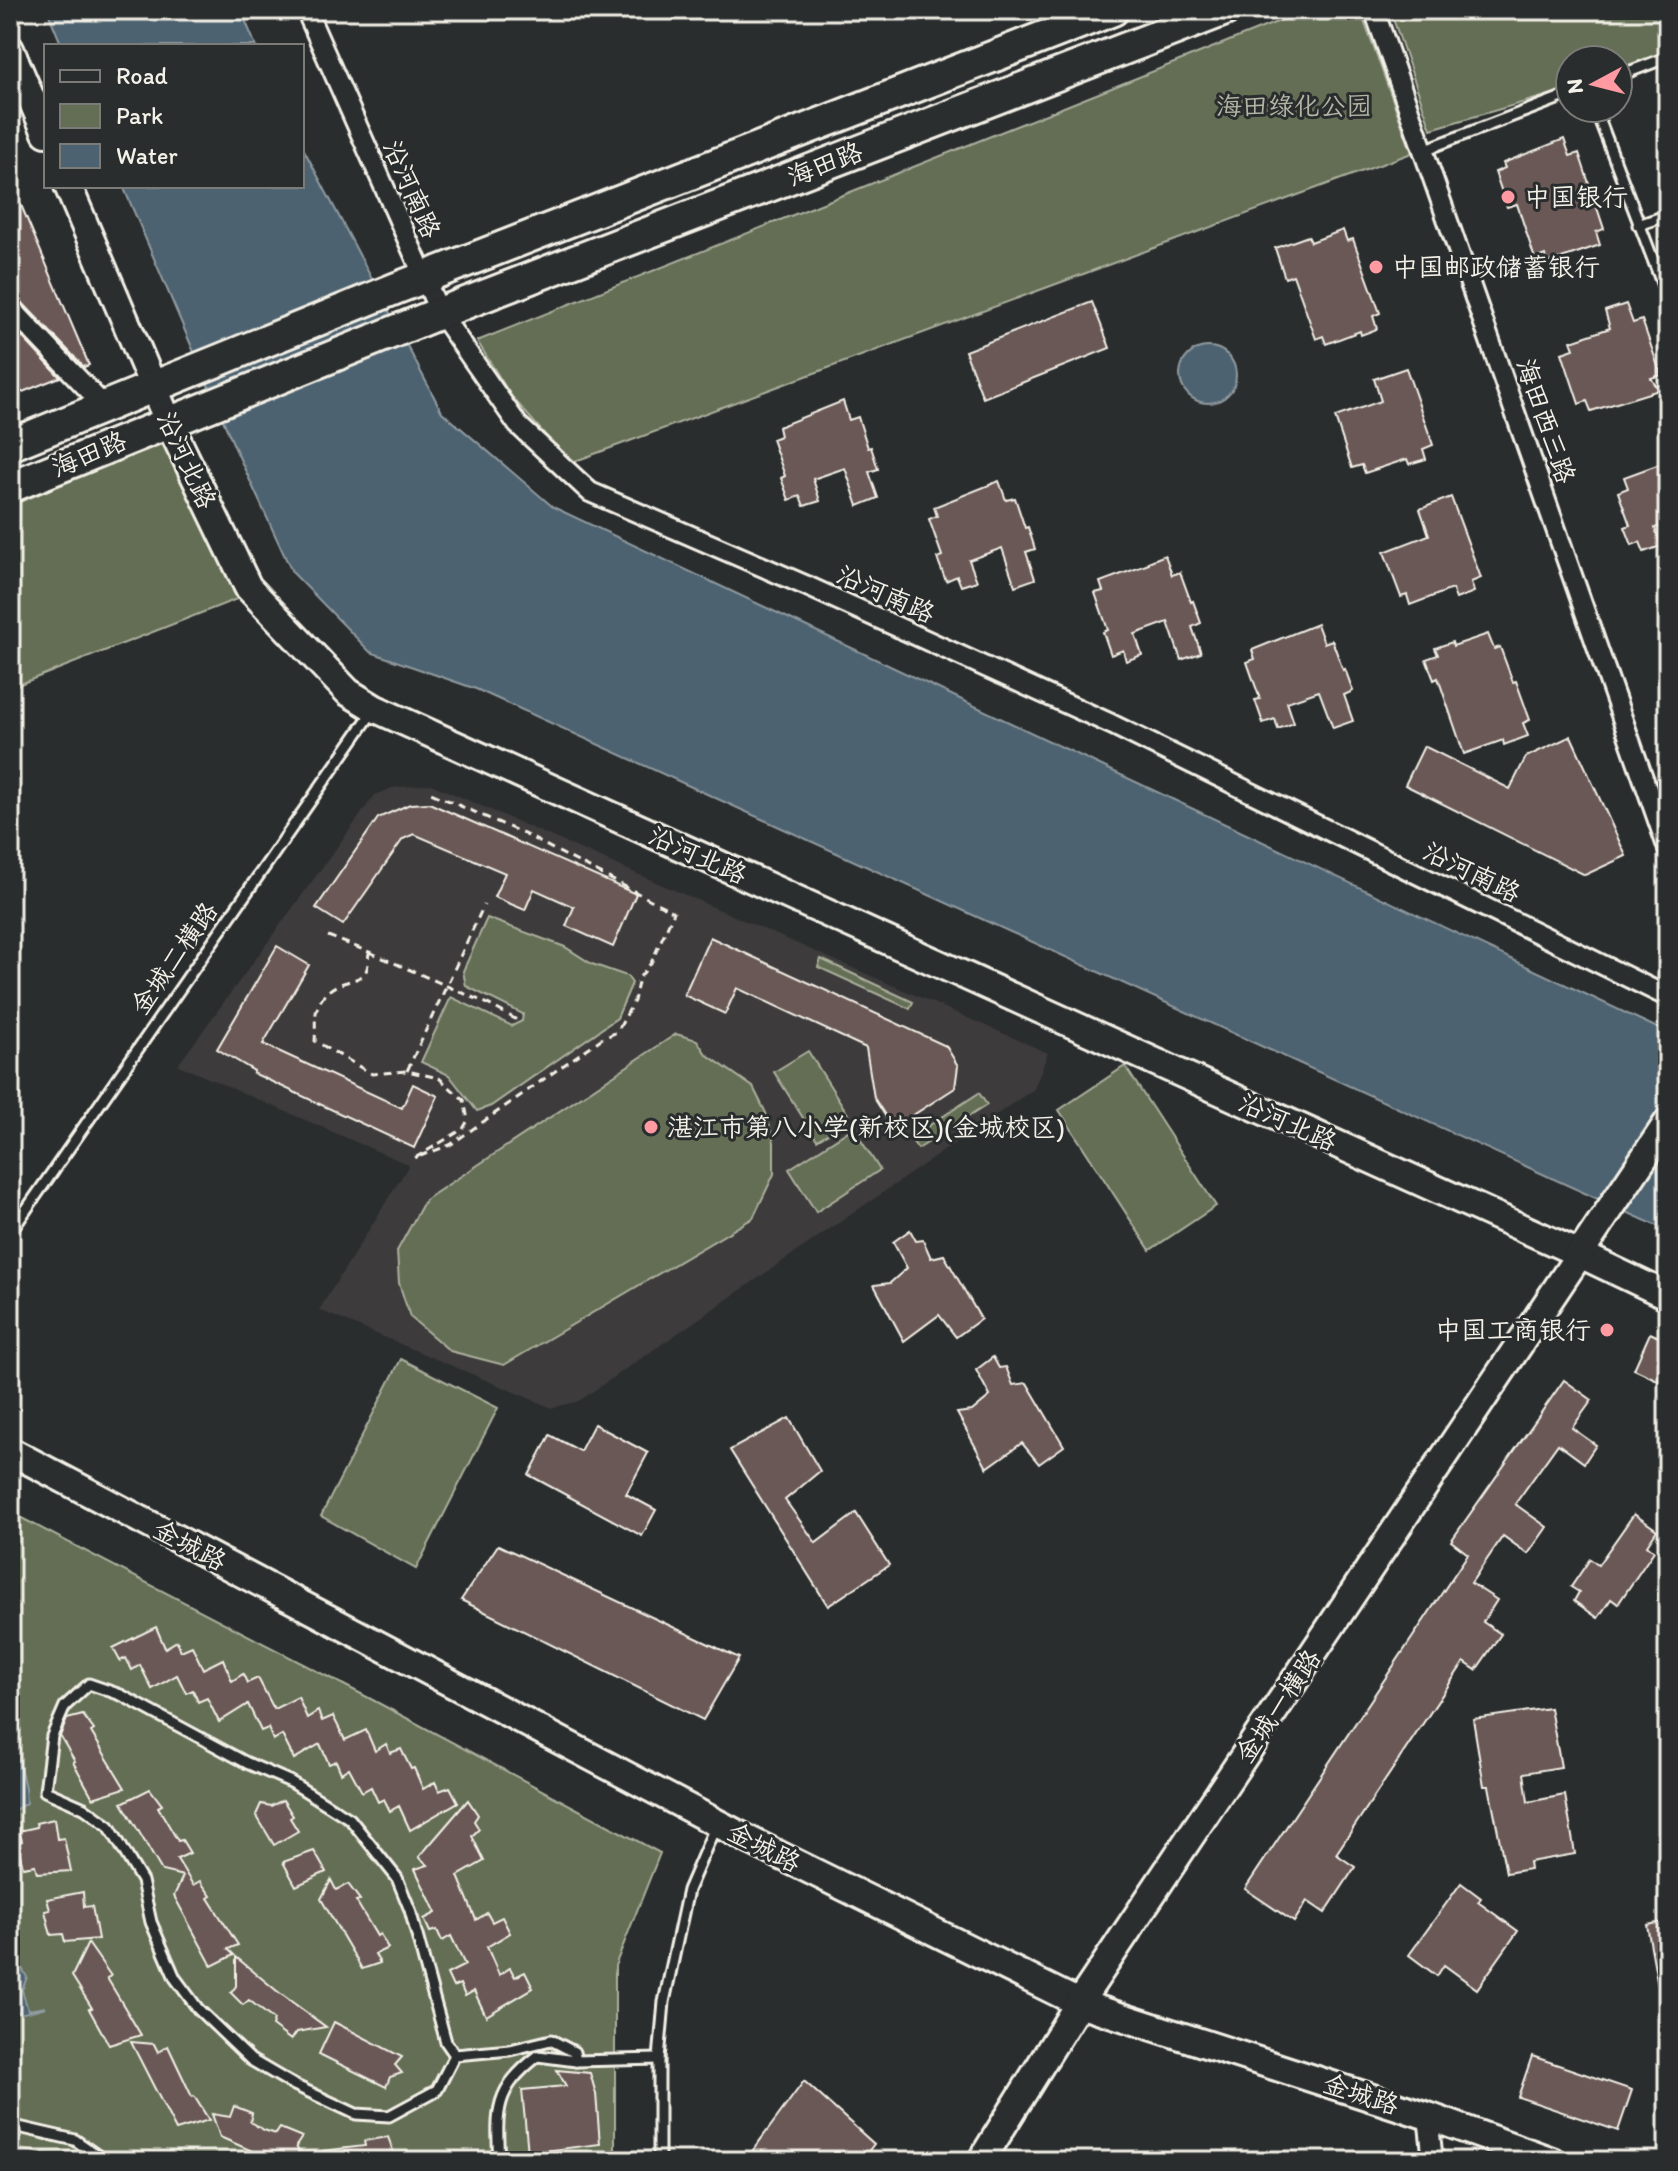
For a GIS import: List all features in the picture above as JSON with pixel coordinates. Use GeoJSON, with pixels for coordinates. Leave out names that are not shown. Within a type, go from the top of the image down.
{"type":"FeatureCollection","features":[{"type":"Feature","properties":{"kind":"main road","name":"海田路"},"geometry":{"type":"LineString","coordinates":[[10,445],[410,283],[1113,10]]}},
{"type":"Feature","properties":{"kind":"main road","name":"海田路"},"geometry":{"type":"LineString","coordinates":[[10,487],[432,316],[1225,10]]}},
{"type":"Feature","properties":{"kind":"street","name":"沿河南路"},"geometry":{"type":"LineString","coordinates":[[306,10],[410,283],[432,316],[518,425],[590,492],[807,586],[1111,724],[1668,997]]}},
{"type":"Feature","properties":{"kind":"street","name":"海田西三路"},"geometry":{"type":"LineString","coordinates":[[1374,10],[1668,849]]}},
{"type":"Feature","properties":{"kind":"street"},"geometry":{"type":"LineString","coordinates":[[10,49],[44,128]]}},
{"type":"Feature","properties":{"kind":"street","name":"沿河北路"},"geometry":{"type":"LineString","coordinates":[[69,188],[168,421],[248,587],[348,692],[374,708],[1668,1296]]}},
{"type":"Feature","properties":{"kind":"street"},"geometry":{"type":"LineString","coordinates":[[10,307],[105,407]]}},
{"type":"Feature","properties":{"kind":"street","name":"金城一横路"},"geometry":{"type":"LineString","coordinates":[[981,2161],[1079,2003],[1582,1255],[1668,1122]]}},
{"type":"Feature","properties":{"kind":"street","name":"金城路"},"geometry":{"type":"LineString","coordinates":[[10,1451],[717,1822],[1079,2003],[1428,2116],[1552,2161]]}},
{"type":"Feature","properties":{"kind":"street"},"geometry":{"type":"LineString","coordinates":[[1428,2116],[1433,2161]]}},
{"type":"Feature","properties":{"kind":"lane"},"geometry":{"type":"LineString","coordinates":[[1634,70],[1668,57]]}},
{"type":"Feature","properties":{"kind":"lane"},"geometry":{"type":"LineString","coordinates":[[1424,150],[1554,100]]}},
{"type":"Feature","properties":{"kind":"lane"},"geometry":{"type":"LineString","coordinates":[[1601,124],[1668,299]]}},
{"type":"Feature","properties":{"kind":"lane"},"geometry":{"type":"LineString","coordinates":[[1638,225],[1668,215]]}},
{"type":"Feature","properties":{"kind":"lane","name":"金城二横路"},"geometry":{"type":"LineString","coordinates":[[10,1233],[374,708]]}},
{"type":"Feature","properties":{"kind":"lane"},"geometry":{"type":"LineString","coordinates":[[89,1684],[121,1695],[247,1763],[291,1782],[350,1819],[397,1878],[410,1910],[446,2042],[455,2055],[437,2090],[389,2116],[356,2114],[292,2084],[251,2060],[198,2009],[175,1978],[151,1922],[142,1881],[109,1826],[84,1808],[45,1791],[52,1736],[65,1706],[89,1684]]}},
{"type":"Feature","properties":{"kind":"lane"},"geometry":{"type":"LineString","coordinates":[[659,2161],[659,2059],[664,2002],[688,1890],[717,1822]]}},
{"type":"Feature","properties":{"kind":"lane"},"geometry":{"type":"LineString","coordinates":[[455,2055],[510,2050],[551,2040],[574,2052],[576,2061]]}},
{"type":"Feature","properties":{"kind":"lane"},"geometry":{"type":"LineString","coordinates":[[499,2161],[497,2125],[503,2092],[516,2073],[538,2056],[576,2061],[659,2059]]}},
{"type":"Feature","properties":{"kind":"lane"},"geometry":{"type":"LineString","coordinates":[[10,2125],[75,2140],[105,2161]]}},
{"type":"Feature","properties":{"kind":"path"},"geometry":{"type":"LineString","coordinates":[[369,952],[367,970],[360,977],[327,990],[316,1011],[315,1041],[372,1074],[407,1071],[439,1078],[464,1100],[468,1120],[463,1129],[415,1158],[450,1145],[601,1039],[617,1032],[634,1001],[639,978],[651,963],[674,912],[520,832],[431,793]]}},
{"type":"Feature","properties":{"kind":"path"},"geometry":{"type":"LineString","coordinates":[[407,1071],[484,905]]}},
{"type":"Feature","properties":{"kind":"path"},"geometry":{"type":"LineString","coordinates":[[328,936],[486,1003],[517,1020]]}},
{"type":"Feature","properties":{"kind":"shaded area","name":"湛江市第八小学(新校区)(金城校区)"},"geometry":{"type":"Polygon","coordinates":[[[431,784],[1048,1053],[1034,1089],[579,1401],[552,1408],[319,1310],[409,1165],[178,1065],[375,795],[392,788],[431,784]]]}},
{"type":"Feature","properties":{"kind":"green space","name":"海田绿化公园"},"geometry":{"type":"Polygon","coordinates":[[[1307,10],[1360,10],[1412,153],[570,463],[511,396],[477,341],[1307,10]]]}},
{"type":"Feature","properties":{"kind":"green space","name":"海田绿化公园"},"geometry":{"type":"Polygon","coordinates":[[[1390,10],[1668,10],[1668,60],[1634,70],[1634,44],[1554,44],[1554,94],[1431,129],[1390,10]]]}},
{"type":"Feature","properties":{"kind":"green space"},"geometry":{"type":"Polygon","coordinates":[[[163,442],[237,599],[10,688],[10,506],[163,442]]]}},
{"type":"Feature","properties":{"kind":"green space"},"geometry":{"type":"Polygon","coordinates":[[[487,918],[565,947],[592,964],[627,976],[632,983],[617,1018],[491,1106],[477,1111],[449,1075],[421,1062],[451,997],[512,1026],[522,1021],[523,1014],[466,986],[463,971],[487,918]]]}},
{"type":"Feature","properties":{"kind":"green space"},"geometry":{"type":"Polygon","coordinates":[[[821,959],[913,1002],[910,1009],[818,967],[821,959]]]}},
{"type":"Feature","properties":{"kind":"green space"},"geometry":{"type":"Polygon","coordinates":[[[676,1034],[697,1040],[706,1054],[753,1087],[766,1113],[774,1142],[774,1174],[753,1218],[504,1365],[450,1351],[410,1317],[399,1283],[397,1251],[425,1200],[676,1034]]]}},
{"type":"Feature","properties":{"kind":"green space"},"geometry":{"type":"Polygon","coordinates":[[[808,1051],[851,1119],[817,1140],[774,1072],[808,1051]]]}},
{"type":"Feature","properties":{"kind":"green space"},"geometry":{"type":"Polygon","coordinates":[[[1125,1066],[1216,1206],[1150,1250],[1059,1110],[1125,1066]]]}},
{"type":"Feature","properties":{"kind":"green space"},"geometry":{"type":"Polygon","coordinates":[[[979,1093],[987,1105],[918,1149],[910,1138],[979,1093]]]}},
{"type":"Feature","properties":{"kind":"green space"},"geometry":{"type":"Polygon","coordinates":[[[853,1128],[880,1170],[816,1212],[789,1169],[853,1128]]]}},
{"type":"Feature","properties":{"kind":"green space"},"geometry":{"type":"Polygon","coordinates":[[[401,1359],[498,1408],[416,1569],[321,1516],[401,1359]]]}},
{"type":"Feature","properties":{"kind":"green space"},"geometry":{"type":"Polygon","coordinates":[[[10,1512],[660,1853],[615,1966],[615,2161],[82,2161],[10,2147],[10,1512]]]}},
{"type":"Feature","properties":{"kind":"water"},"geometry":{"type":"Polygon","coordinates":[[[47,10],[241,10],[255,44],[61,44],[47,10]]]}},
{"type":"Feature","properties":{"kind":"water"},"geometry":{"type":"Polygon","coordinates":[[[304,150],[442,412],[553,507],[1668,1033],[1668,1231],[476,689],[370,652],[292,572],[235,448],[124,188],[304,188],[304,150]]]}},
{"type":"Feature","properties":{"kind":"water"},"geometry":{"type":"Polygon","coordinates":[[[1208,347],[1227,356],[1236,375],[1227,394],[1208,403],[1189,394],[1180,375],[1189,356],[1208,347]]]}},
{"type":"Feature","properties":{"kind":"water"},"geometry":{"type":"Polygon","coordinates":[[[10,1723],[26,1803],[10,1813],[10,1723]]]}},
{"type":"Feature","properties":{"kind":"water"},"geometry":{"type":"Polygon","coordinates":[[[10,1948],[27,1977],[22,1990],[28,2010],[46,2007],[20,2014],[10,2003],[10,1948]]]}},
{"type":"Feature","properties":{"kind":"building"},"geometry":{"type":"Polygon","coordinates":[[[1564,139],[1570,156],[1579,153],[1604,229],[1596,232],[1600,245],[1547,263],[1545,255],[1535,259],[1517,204],[1507,207],[1495,172],[1505,168],[1503,163],[1564,139]]]}},
{"type":"Feature","properties":{"kind":"building"},"geometry":{"type":"Polygon","coordinates":[[[10,179],[89,365],[84,367],[19,299],[10,295],[10,179]]]}},
{"type":"Feature","properties":{"kind":"building"},"geometry":{"type":"Polygon","coordinates":[[[1343,230],[1347,241],[1353,239],[1380,313],[1373,316],[1377,329],[1361,335],[1360,331],[1326,344],[1323,336],[1316,339],[1293,275],[1285,278],[1275,248],[1308,236],[1311,242],[1343,230]]]}},
{"type":"Feature","properties":{"kind":"building"},"geometry":{"type":"Polygon","coordinates":[[[1092,302],[1110,348],[983,398],[965,351],[1092,302]]]}},
{"type":"Feature","properties":{"kind":"building"},"geometry":{"type":"Polygon","coordinates":[[[1626,304],[1633,323],[1642,320],[1661,375],[1651,378],[1659,390],[1591,411],[1587,401],[1579,404],[1562,353],[1574,349],[1571,341],[1610,328],[1605,311],[1626,304]]]}},
{"type":"Feature","properties":{"kind":"building"},"geometry":{"type":"Polygon","coordinates":[[[10,324],[60,377],[10,397],[10,324]]]}},
{"type":"Feature","properties":{"kind":"building"},"geometry":{"type":"Polygon","coordinates":[[[1406,368],[1433,445],[1423,449],[1426,459],[1409,464],[1407,459],[1365,473],[1362,465],[1352,468],[1335,417],[1381,401],[1374,379],[1406,368]]]}},
{"type":"Feature","properties":{"kind":"building"},"geometry":{"type":"Polygon","coordinates":[[[843,401],[849,420],[858,417],[868,448],[871,447],[878,469],[869,472],[878,498],[858,506],[845,468],[813,479],[820,501],[804,506],[800,496],[789,500],[781,478],[785,476],[772,439],[780,436],[778,427],[843,401]]]}},
{"type":"Feature","properties":{"kind":"building"},"geometry":{"type":"Polygon","coordinates":[[[1668,461],[1668,523],[1655,528],[1661,546],[1644,552],[1640,542],[1632,545],[1625,527],[1630,525],[1618,492],[1628,488],[1624,477],[1668,461]]]}},
{"type":"Feature","properties":{"kind":"building"},"geometry":{"type":"Polygon","coordinates":[[[999,481],[1006,500],[1015,498],[1025,528],[1028,527],[1035,549],[1026,552],[1035,579],[1015,586],[1002,548],[969,560],[977,581],[961,586],[957,576],[946,581],[937,558],[942,556],[929,519],[937,516],[934,507],[999,481]]]}},
{"type":"Feature","properties":{"kind":"building"},"geometry":{"type":"Polygon","coordinates":[[[1451,497],[1481,578],[1471,582],[1474,592],[1456,599],[1452,589],[1410,605],[1407,595],[1401,597],[1384,552],[1429,535],[1420,509],[1451,497]]]}},
{"type":"Feature","properties":{"kind":"building"},"geometry":{"type":"Polygon","coordinates":[[[1165,555],[1172,575],[1180,572],[1193,601],[1201,623],[1192,627],[1201,653],[1181,660],[1168,622],[1135,634],[1142,655],[1126,661],[1123,650],[1111,655],[1103,632],[1108,630],[1095,593],[1103,591],[1100,582],[1165,555]]]}},
{"type":"Feature","properties":{"kind":"building"},"geometry":{"type":"Polygon","coordinates":[[[1317,624],[1324,643],[1332,640],[1345,669],[1353,691],[1344,695],[1353,721],[1333,728],[1319,691],[1287,702],[1294,723],[1278,729],[1275,719],[1263,723],[1255,700],[1260,699],[1247,662],[1255,659],[1252,650],[1317,624]]]}},
{"type":"Feature","properties":{"kind":"building"},"geometry":{"type":"Polygon","coordinates":[[[1488,634],[1494,649],[1500,647],[1513,682],[1516,681],[1530,720],[1523,723],[1528,736],[1504,745],[1503,740],[1464,754],[1438,678],[1434,680],[1426,659],[1438,655],[1435,648],[1452,642],[1453,646],[1488,634]]]}},
{"type":"Feature","properties":{"kind":"building"},"geometry":{"type":"Polygon","coordinates":[[[1571,736],[1626,856],[1585,875],[1405,785],[1424,746],[1510,789],[1526,757],[1571,736]]]}},
{"type":"Feature","properties":{"kind":"building"},"geometry":{"type":"Polygon","coordinates":[[[429,803],[636,894],[613,947],[566,926],[574,907],[534,889],[525,910],[494,897],[505,873],[414,834],[403,839],[343,925],[316,908],[378,818],[410,804],[429,803]]]}},
{"type":"Feature","properties":{"kind":"building"},"geometry":{"type":"Polygon","coordinates":[[[710,937],[946,1046],[958,1066],[955,1088],[893,1128],[874,1098],[866,1048],[737,988],[725,1014],[684,995],[710,937]]]}},
{"type":"Feature","properties":{"kind":"building"},"geometry":{"type":"Polygon","coordinates":[[[277,946],[309,965],[263,1044],[402,1108],[413,1084],[438,1096],[414,1148],[253,1073],[217,1049],[277,946]]]}},
{"type":"Feature","properties":{"kind":"building"},"geometry":{"type":"Polygon","coordinates":[[[910,1230],[916,1241],[923,1240],[931,1258],[944,1255],[981,1319],[956,1337],[939,1315],[904,1341],[874,1285],[890,1283],[907,1268],[893,1242],[910,1230]]]}},
{"type":"Feature","properties":{"kind":"building"},"geometry":{"type":"Polygon","coordinates":[[[1650,1333],[1668,1341],[1668,1385],[1634,1369],[1650,1333]]]}},
{"type":"Feature","properties":{"kind":"building"},"geometry":{"type":"Polygon","coordinates":[[[993,1357],[999,1368],[1006,1367],[1013,1385],[1027,1383],[1064,1446],[1039,1464],[1022,1443],[987,1468],[957,1413],[972,1411],[990,1396],[976,1370],[993,1357]]]}},
{"type":"Feature","properties":{"kind":"building"},"geometry":{"type":"Polygon","coordinates":[[[1564,1380],[1592,1400],[1572,1428],[1596,1445],[1584,1463],[1558,1444],[1515,1504],[1547,1527],[1528,1554],[1503,1536],[1471,1583],[1497,1600],[1483,1622],[1501,1634],[1476,1670],[1464,1662],[1336,1854],[1355,1867],[1325,1913],[1307,1901],[1294,1922],[1245,1889],[1468,1554],[1451,1541],[1564,1380]]]}},
{"type":"Feature","properties":{"kind":"building"},"geometry":{"type":"Polygon","coordinates":[[[789,1418],[820,1471],[785,1500],[816,1543],[856,1513],[889,1565],[828,1606],[730,1450],[789,1418]]]}},
{"type":"Feature","properties":{"kind":"building"},"geometry":{"type":"Polygon","coordinates":[[[594,1424],[648,1453],[626,1494],[656,1510],[642,1536],[529,1475],[550,1435],[580,1451],[594,1424]]]}},
{"type":"Feature","properties":{"kind":"building"},"geometry":{"type":"Polygon","coordinates":[[[1634,1514],[1657,1530],[1647,1545],[1654,1551],[1618,1604],[1611,1599],[1598,1618],[1574,1601],[1579,1592],[1571,1587],[1590,1559],[1598,1565],[1634,1514]]]}},
{"type":"Feature","properties":{"kind":"building"},"geometry":{"type":"Polygon","coordinates":[[[498,1545],[739,1658],[703,1720],[461,1600],[498,1545]]]}},
{"type":"Feature","properties":{"kind":"building"},"geometry":{"type":"Polygon","coordinates":[[[156,1627],[165,1648],[177,1641],[181,1651],[192,1646],[203,1669],[223,1659],[232,1681],[243,1674],[247,1683],[258,1678],[274,1709],[298,1697],[307,1718],[318,1711],[322,1721],[333,1716],[345,1740],[366,1730],[375,1751],[386,1744],[390,1753],[401,1749],[423,1789],[435,1782],[439,1791],[450,1787],[458,1802],[410,1830],[399,1806],[390,1811],[384,1799],[378,1802],[371,1787],[362,1792],[349,1768],[341,1773],[336,1761],[329,1764],[320,1744],[294,1759],[282,1735],[273,1740],[268,1728],[261,1731],[248,1704],[219,1722],[207,1698],[198,1702],[193,1690],[186,1693],[177,1675],[152,1689],[140,1665],[132,1670],[126,1658],[120,1661],[113,1648],[156,1627]]]}},
{"type":"Feature","properties":{"kind":"building"},"geometry":{"type":"Polygon","coordinates":[[[1550,1708],[1561,1767],[1524,1773],[1528,1802],[1565,1795],[1575,1854],[1529,1862],[1530,1869],[1506,1873],[1489,1786],[1484,1786],[1473,1719],[1550,1708]]]}},
{"type":"Feature","properties":{"kind":"building"},"geometry":{"type":"Polygon","coordinates":[[[83,1715],[125,1788],[93,1798],[60,1736],[67,1719],[83,1715]]]}},
{"type":"Feature","properties":{"kind":"building"},"geometry":{"type":"Polygon","coordinates":[[[150,1789],[162,1805],[158,1807],[178,1841],[182,1840],[190,1853],[177,1859],[193,1885],[200,1881],[211,1896],[208,1898],[238,1945],[228,1949],[234,1955],[212,1966],[174,1896],[183,1876],[162,1871],[122,1803],[150,1789]]]}},
{"type":"Feature","properties":{"kind":"building"},"geometry":{"type":"Polygon","coordinates":[[[283,1800],[298,1831],[274,1845],[256,1815],[261,1804],[271,1806],[283,1800]]]}},
{"type":"Feature","properties":{"kind":"building"},"geometry":{"type":"Polygon","coordinates":[[[468,1800],[478,1815],[474,1821],[479,1829],[472,1836],[484,1861],[458,1876],[476,1920],[487,1913],[492,1922],[502,1917],[510,1933],[487,1947],[499,1975],[510,1968],[515,1977],[525,1972],[533,1988],[486,2016],[474,1991],[465,1996],[460,1984],[453,1987],[447,1974],[465,1965],[451,1936],[442,1941],[437,1930],[430,1932],[424,1919],[436,1913],[415,1869],[428,1865],[419,1857],[468,1800]]]}},
{"type":"Feature","properties":{"kind":"building"},"geometry":{"type":"Polygon","coordinates":[[[54,1819],[57,1839],[64,1838],[71,1871],[37,1873],[35,1865],[23,1867],[17,1842],[22,1841],[19,1831],[54,1819]]]}},
{"type":"Feature","properties":{"kind":"building"},"geometry":{"type":"Polygon","coordinates":[[[314,1851],[326,1872],[296,1886],[283,1862],[314,1851]]]}},
{"type":"Feature","properties":{"kind":"building"},"geometry":{"type":"Polygon","coordinates":[[[331,1880],[336,1890],[348,1884],[360,1900],[356,1901],[388,1948],[375,1954],[380,1963],[362,1969],[321,1899],[331,1880]]]}},
{"type":"Feature","properties":{"kind":"building"},"geometry":{"type":"Polygon","coordinates":[[[1461,1883],[1481,1898],[1478,1902],[1518,1931],[1477,1989],[1444,1965],[1437,1976],[1409,1955],[1461,1883]]]}},
{"type":"Feature","properties":{"kind":"building"},"geometry":{"type":"Polygon","coordinates":[[[83,1892],[84,1907],[92,1906],[98,1939],[65,1942],[63,1934],[51,1935],[45,1911],[50,1910],[47,1899],[83,1892]]]}},
{"type":"Feature","properties":{"kind":"building"},"geometry":{"type":"Polygon","coordinates":[[[1668,1921],[1668,1996],[1660,1997],[1647,1925],[1668,1921]]]}},
{"type":"Feature","properties":{"kind":"building"},"geometry":{"type":"Polygon","coordinates":[[[88,1943],[111,1976],[107,1978],[141,2035],[109,2045],[89,2009],[92,2008],[72,1976],[88,1943]]]}},
{"type":"Feature","properties":{"kind":"building"},"geometry":{"type":"Polygon","coordinates":[[[236,1957],[326,2027],[297,2032],[291,2040],[272,2026],[274,2020],[249,2000],[243,2005],[231,1993],[236,1986],[236,1957]]]}},
{"type":"Feature","properties":{"kind":"building"},"geometry":{"type":"Polygon","coordinates":[[[334,2022],[402,2057],[395,2065],[402,2073],[390,2077],[386,2087],[319,2054],[334,2022]]]}},
{"type":"Feature","properties":{"kind":"building"},"geometry":{"type":"Polygon","coordinates":[[[131,2042],[154,2044],[158,2052],[168,2046],[192,2097],[209,2120],[176,2130],[131,2042]]]}},
{"type":"Feature","properties":{"kind":"building"},"geometry":{"type":"Polygon","coordinates":[[[1532,2056],[1632,2090],[1618,2131],[1518,2097],[1532,2056]]]}},
{"type":"Feature","properties":{"kind":"building"},"geometry":{"type":"Polygon","coordinates":[[[557,2070],[590,2073],[596,2094],[600,2144],[528,2153],[522,2090],[566,2086],[557,2070]]]}},
{"type":"Feature","properties":{"kind":"building"},"geometry":{"type":"Polygon","coordinates":[[[804,2081],[874,2144],[861,2161],[745,2161],[804,2081]]]}},
{"type":"Feature","properties":{"kind":"building"},"geometry":{"type":"Polygon","coordinates":[[[234,2106],[252,2113],[250,2122],[264,2130],[276,2134],[280,2128],[302,2137],[296,2146],[303,2161],[275,2161],[220,2137],[212,2114],[230,2117],[234,2106]]]}},
{"type":"Feature","properties":{"kind":"building"},"geometry":{"type":"Polygon","coordinates":[[[388,2137],[397,2161],[324,2161],[323,2151],[365,2146],[364,2141],[388,2137]]]}},
{"type":"Feature","properties":{"kind":"place","name":"中国银行"},"geometry":{"type":"Point","coordinates":[1508,197]}},
{"type":"Feature","properties":{"kind":"place","name":"中国邮政储蓄银行"},"geometry":{"type":"Point","coordinates":[1376,267]}},
{"type":"Feature","properties":{"kind":"place","name":"湛江市第八小学(新校区)(金城校区)"},"geometry":{"type":"Point","coordinates":[651,1127]}},
{"type":"Feature","properties":{"kind":"place","name":"中国工商银行"},"geometry":{"type":"Point","coordinates":[1607,1330]}}]}
